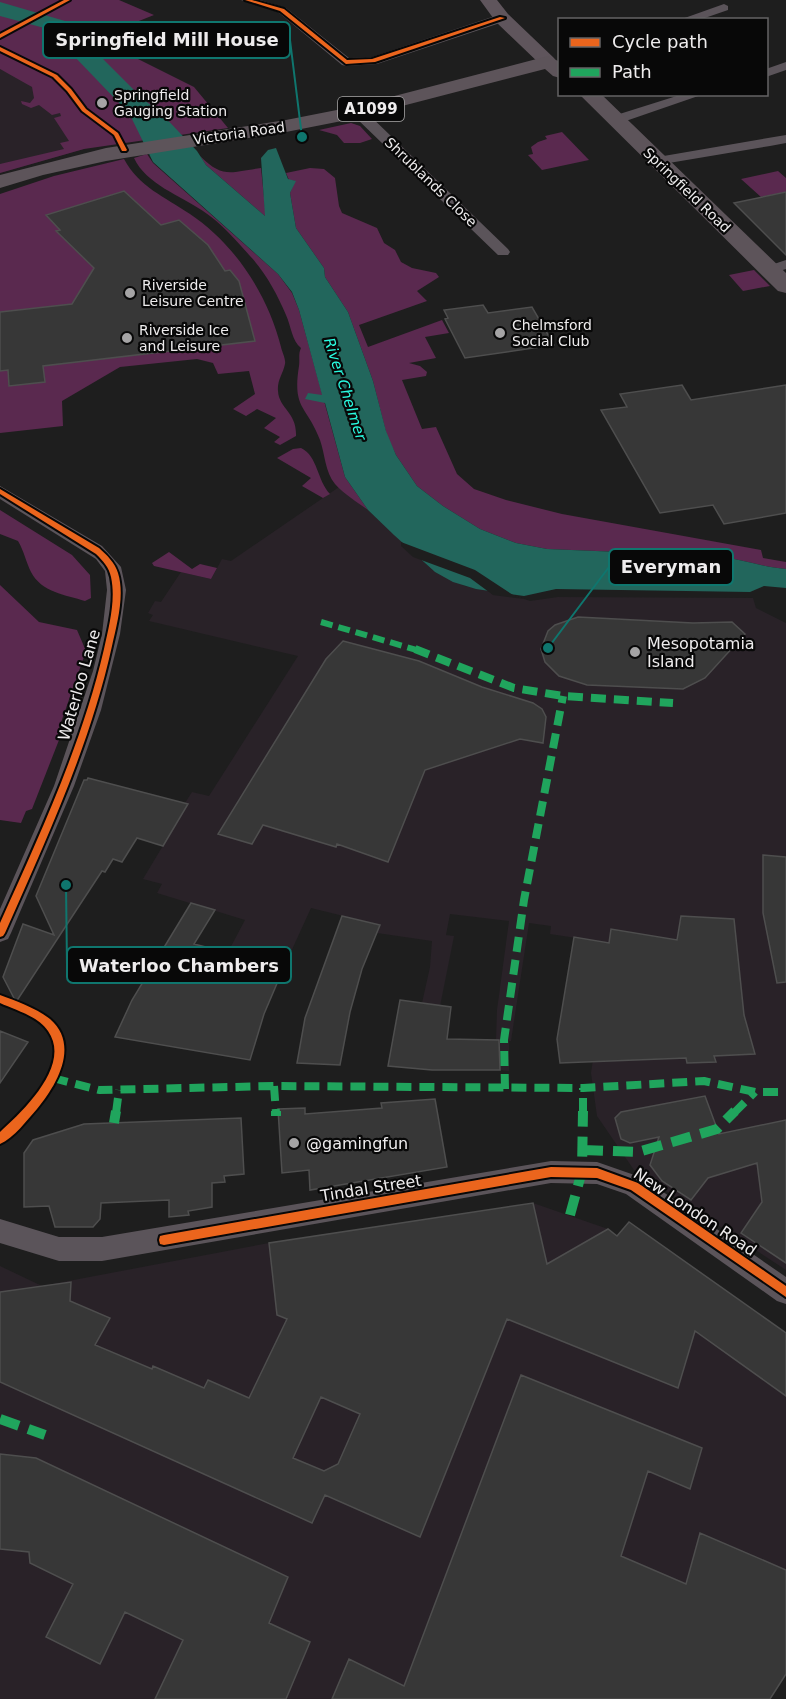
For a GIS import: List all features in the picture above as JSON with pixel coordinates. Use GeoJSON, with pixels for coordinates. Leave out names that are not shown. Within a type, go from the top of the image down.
{"type":"FeatureCollection","features":[{"type":"Feature","properties":{"kind":"main road"},"geometry":{"type":"LineString","coordinates":[[490,0],[502,18],[556,65]]}},
{"type":"Feature","properties":{"kind":"main road","name":"Victoria Road"},"geometry":{"type":"LineString","coordinates":[[0,182],[54,165],[131,148],[284,127],[358,112],[556,65]]}},
{"type":"Feature","properties":{"kind":"main road","name":"Springfield Road"},"geometry":{"type":"LineString","coordinates":[[591,96],[657,161],[781,273]]}},
{"type":"Feature","properties":{"kind":"street"},"geometry":{"type":"LineString","coordinates":[[247,0],[282,10],[346,62],[373,61],[502,18]]}},
{"type":"Feature","properties":{"kind":"street"},"geometry":{"type":"LineString","coordinates":[[692,18],[724,8]]}},
{"type":"Feature","properties":{"kind":"street"},"geometry":{"type":"LineString","coordinates":[[768,71],[786,66]]}},
{"type":"Feature","properties":{"kind":"street"},"geometry":{"type":"LineString","coordinates":[[615,120],[692,96]]}},
{"type":"Feature","properties":{"kind":"street","name":"Shrublands Close"},"geometry":{"type":"LineString","coordinates":[[358,112],[503,252]]}},
{"type":"Feature","properties":{"kind":"street"},"geometry":{"type":"LineString","coordinates":[[657,161],[706,152],[734,150],[786,139]]}},
{"type":"Feature","properties":{"kind":"street","name":"Waterloo Lane"},"geometry":{"type":"LineString","coordinates":[[0,491],[96,550],[108,561],[114,572],[117,586],[107,654],[91,709],[67,775],[0,933]]}},
{"type":"Feature","properties":{"kind":"street","name":"Tindal Street"},"geometry":{"type":"LineString","coordinates":[[0,1231],[60,1250],[102,1249],[551,1173],[582,1171]]}},
{"type":"Feature","properties":{"kind":"street","name":"New London Road"},"geometry":{"type":"LineString","coordinates":[[582,1171],[617,1179],[650,1196],[786,1292]]}},
{"type":"Feature","properties":{"kind":"shaded area"},"geometry":{"type":"Polygon","coordinates":[[[0,0],[119,0],[154,15],[96,38],[194,87],[228,128],[84,149],[0,173],[0,164],[64,149],[60,143],[69,141],[54,118],[61,116],[60,113],[52,115],[39,105],[31,108],[22,104],[21,101],[30,103],[34,98],[32,87],[0,69],[0,0]]]}},
{"type":"Feature","properties":{"kind":"shaded area"},"geometry":{"type":"Polygon","coordinates":[[[0,69],[26,82],[47,100],[60,113],[84,149],[0,173],[0,69]]]}},
{"type":"Feature","properties":{"kind":"shaded area"},"geometry":{"type":"Polygon","coordinates":[[[351,123],[360,126],[372,139],[360,143],[344,143],[337,135],[319,130],[351,123]]]}},
{"type":"Feature","properties":{"kind":"shaded area"},"geometry":{"type":"Polygon","coordinates":[[[562,132],[589,160],[542,170],[528,155],[533,154],[531,147],[547,139],[545,136],[562,132]]]}},
{"type":"Feature","properties":{"kind":"shaded area"},"geometry":{"type":"Polygon","coordinates":[[[147,154],[153,163],[278,274],[292,293],[299,310],[345,477],[368,510],[339,488],[329,474],[320,440],[299,400],[297,380],[301,348],[292,333],[283,307],[266,277],[256,263],[216,221],[147,175],[134,158],[147,154]]]}},
{"type":"Feature","properties":{"kind":"shaded area"},"geometry":{"type":"Polygon","coordinates":[[[200,156],[221,171],[235,172],[261,168],[266,217],[206,165],[200,156]]]}},
{"type":"Feature","properties":{"kind":"shaded area","name":"Riverside Leisure Centre"},"geometry":{"type":"Polygon","coordinates":[[[124,159],[130,169],[145,184],[206,226],[221,240],[247,272],[268,308],[284,358],[285,364],[278,391],[281,402],[294,421],[296,436],[280,445],[274,442],[280,437],[264,428],[276,418],[257,409],[246,416],[233,409],[255,394],[249,371],[218,374],[213,363],[197,359],[120,367],[62,401],[63,426],[0,433],[0,194],[54,176],[124,159]]]}},
{"type":"Feature","properties":{"kind":"shaded area"},"geometry":{"type":"Polygon","coordinates":[[[310,168],[324,169],[335,178],[342,213],[377,228],[384,243],[395,250],[401,262],[412,268],[436,273],[439,277],[417,291],[427,301],[359,325],[368,347],[442,320],[449,333],[425,337],[436,358],[409,363],[420,366],[427,372],[426,376],[402,380],[422,429],[436,427],[457,474],[474,489],[506,500],[562,514],[761,550],[763,558],[786,562],[786,569],[718,556],[547,549],[516,543],[480,529],[443,506],[417,486],[396,455],[387,436],[373,381],[348,312],[325,277],[324,268],[296,228],[290,193],[295,181],[289,180],[286,173],[310,168]]]}},
{"type":"Feature","properties":{"kind":"shaded area"},"geometry":{"type":"Polygon","coordinates":[[[778,171],[786,178],[786,192],[761,197],[741,179],[778,171]]]}},
{"type":"Feature","properties":{"kind":"shaded area"},"geometry":{"type":"Polygon","coordinates":[[[754,270],[770,286],[743,291],[729,275],[754,270]]]}},
{"type":"Feature","properties":{"kind":"shaded area"},"geometry":{"type":"Polygon","coordinates":[[[301,448],[311,457],[330,494],[323,498],[302,486],[311,478],[277,458],[293,449],[301,448]]]}},
{"type":"Feature","properties":{"kind":"shaded area"},"geometry":{"type":"Polygon","coordinates":[[[339,487],[368,510],[435,572],[465,586],[513,595],[530,601],[558,597],[753,598],[756,608],[786,623],[786,1270],[634,1170],[597,1116],[591,1073],[612,929],[609,943],[550,934],[551,926],[529,923],[511,1041],[509,1041],[509,1071],[500,1070],[499,1041],[496,1040],[497,1010],[509,921],[450,914],[446,935],[454,936],[440,1006],[422,1003],[430,967],[432,941],[377,933],[380,925],[311,908],[284,967],[227,954],[245,920],[157,893],[162,884],[143,879],[188,804],[185,803],[192,792],[209,796],[298,656],[149,621],[153,615],[148,613],[155,601],[161,602],[181,572],[211,579],[222,559],[231,561],[339,487]]]}},
{"type":"Feature","properties":{"kind":"shaded area"},"geometry":{"type":"Polygon","coordinates":[[[0,510],[72,555],[90,575],[91,598],[85,601],[62,594],[47,588],[35,579],[18,541],[0,534],[0,510]]]}},
{"type":"Feature","properties":{"kind":"shaded area"},"geometry":{"type":"Polygon","coordinates":[[[169,552],[192,569],[200,564],[217,568],[211,579],[154,566],[152,563],[169,552]]]}},
{"type":"Feature","properties":{"kind":"shaded area"},"geometry":{"type":"Polygon","coordinates":[[[0,585],[39,622],[77,630],[86,651],[58,731],[59,740],[32,809],[26,811],[21,823],[0,820],[0,585]]]}},
{"type":"Feature","properties":{"kind":"shaded area"},"geometry":{"type":"Polygon","coordinates":[[[533,1203],[608,1229],[617,1236],[629,1222],[786,1333],[786,1674],[770,1699],[0,1699],[0,1266],[42,1286],[269,1243],[533,1203]]]}},
{"type":"Feature","properties":{"kind":"water","name":"River Chelmer"},"geometry":{"type":"Polygon","coordinates":[[[0,2],[65,21],[143,99],[161,113],[197,151],[206,165],[265,216],[261,158],[268,150],[276,148],[288,179],[296,181],[290,193],[296,228],[324,268],[325,277],[348,312],[373,381],[386,431],[396,455],[417,486],[443,506],[480,529],[516,543],[547,549],[727,557],[786,569],[786,588],[764,586],[750,592],[556,589],[524,596],[476,589],[453,582],[435,572],[368,510],[345,477],[325,403],[305,399],[308,393],[322,395],[292,292],[278,274],[153,162],[132,119],[121,105],[48,29],[0,16],[0,2]]]}},
{"type":"Feature","properties":{"kind":"pier"},"geometry":{"type":"Polygon","coordinates":[[[401,542],[475,570],[513,595],[524,599],[493,595],[470,578],[413,557],[401,546],[401,542]]]}},
{"type":"Feature","properties":{"kind":"building"},"geometry":{"type":"Polygon","coordinates":[[[124,191],[161,225],[179,220],[208,245],[225,271],[230,270],[239,281],[255,341],[43,366],[45,382],[9,386],[8,370],[0,371],[0,312],[72,304],[94,268],[56,231],[60,230],[46,215],[124,191]]]}},
{"type":"Feature","properties":{"kind":"building"},"geometry":{"type":"Polygon","coordinates":[[[786,192],[786,255],[734,203],[786,192]]]}},
{"type":"Feature","properties":{"kind":"building","name":"Chelmsford Social Club"},"geometry":{"type":"Polygon","coordinates":[[[483,305],[488,313],[532,307],[554,345],[465,358],[445,319],[448,318],[444,310],[483,305]]]}},
{"type":"Feature","properties":{"kind":"building"},"geometry":{"type":"Polygon","coordinates":[[[682,385],[691,400],[786,385],[786,513],[724,524],[713,505],[660,513],[601,410],[627,407],[620,394],[682,385]]]}},
{"type":"Feature","properties":{"kind":"building","name":"Mesopotamia Island"},"geometry":{"type":"Polygon","coordinates":[[[578,617],[693,623],[732,622],[745,634],[705,678],[683,689],[587,685],[559,676],[545,662],[541,649],[548,631],[555,625],[578,617]]]}},
{"type":"Feature","properties":{"kind":"building"},"geometry":{"type":"Polygon","coordinates":[[[343,641],[419,661],[482,687],[533,703],[542,709],[546,717],[543,743],[520,739],[425,770],[388,862],[337,844],[336,847],[263,825],[252,844],[218,834],[326,659],[343,641]]]}},
{"type":"Feature","properties":{"kind":"building"},"geometry":{"type":"Polygon","coordinates":[[[88,778],[188,804],[163,846],[137,838],[122,862],[113,859],[105,872],[102,871],[16,1002],[3,977],[23,924],[54,935],[36,896],[84,780],[88,778]]]}},
{"type":"Feature","properties":{"kind":"building"},"geometry":{"type":"Polygon","coordinates":[[[763,855],[786,857],[786,982],[777,983],[763,913],[763,855]]]}},
{"type":"Feature","properties":{"kind":"building"},"geometry":{"type":"Polygon","coordinates":[[[191,903],[215,910],[194,944],[284,967],[264,1014],[250,1060],[115,1037],[132,1000],[191,903]]]}},
{"type":"Feature","properties":{"kind":"building"},"geometry":{"type":"Polygon","coordinates":[[[342,916],[380,925],[362,969],[350,1012],[340,1065],[297,1063],[305,1018],[342,916]]]}},
{"type":"Feature","properties":{"kind":"building"},"geometry":{"type":"Polygon","coordinates":[[[681,916],[734,919],[744,1015],[755,1054],[714,1056],[716,1062],[687,1063],[686,1058],[560,1063],[557,1039],[574,937],[609,943],[611,929],[677,940],[681,916]]]}},
{"type":"Feature","properties":{"kind":"building"},"geometry":{"type":"Polygon","coordinates":[[[400,1000],[451,1007],[447,1039],[499,1040],[500,1070],[432,1070],[388,1066],[400,1000]]]}},
{"type":"Feature","properties":{"kind":"building"},"geometry":{"type":"Polygon","coordinates":[[[0,1031],[28,1042],[0,1083],[0,1031]]]}},
{"type":"Feature","properties":{"kind":"building"},"geometry":{"type":"Polygon","coordinates":[[[705,1096],[719,1134],[786,1120],[786,1263],[741,1233],[762,1202],[757,1163],[708,1178],[691,1200],[662,1181],[650,1165],[659,1137],[630,1143],[621,1139],[615,1118],[621,1112],[705,1096]]]}},
{"type":"Feature","properties":{"kind":"building"},"geometry":{"type":"Polygon","coordinates":[[[435,1099],[447,1167],[310,1190],[309,1170],[282,1173],[278,1109],[305,1108],[305,1114],[382,1108],[381,1103],[435,1099]]]}},
{"type":"Feature","properties":{"kind":"building"},"geometry":{"type":"Polygon","coordinates":[[[241,1118],[244,1174],[224,1176],[225,1182],[212,1183],[212,1207],[188,1211],[189,1215],[169,1217],[169,1200],[101,1203],[100,1219],[93,1227],[55,1227],[49,1206],[24,1207],[24,1153],[33,1140],[84,1124],[241,1118]]]}},
{"type":"Feature","properties":{"kind":"building"},"geometry":{"type":"Polygon","coordinates":[[[533,1203],[547,1264],[608,1229],[617,1236],[629,1222],[786,1333],[786,1396],[695,1331],[678,1388],[507,1319],[420,1537],[325,1495],[312,1523],[0,1382],[0,1292],[71,1282],[70,1301],[110,1318],[95,1345],[204,1388],[208,1380],[249,1398],[287,1319],[277,1315],[269,1243],[533,1203]],[[321,1397],[293,1458],[324,1471],[338,1464],[360,1414],[321,1397]]]}},
{"type":"Feature","properties":{"kind":"building"},"geometry":{"type":"Polygon","coordinates":[[[521,1375],[702,1448],[690,1489],[648,1471],[621,1556],[686,1584],[700,1533],[786,1570],[786,1674],[770,1699],[332,1699],[349,1659],[404,1686],[521,1375]]]}},
{"type":"Feature","properties":{"kind":"building"},"geometry":{"type":"Polygon","coordinates":[[[0,1454],[36,1458],[288,1577],[269,1623],[310,1642],[286,1699],[155,1699],[183,1640],[125,1612],[100,1664],[46,1637],[73,1584],[30,1563],[29,1552],[0,1549],[0,1454]]]}},
{"type":"Feature","properties":{"kind":"marked path"},"geometry":{"type":"LineString","coordinates":[[321,622],[428,653],[514,688],[563,696],[673,703]]}},
{"type":"Feature","properties":{"kind":"marked path"},"geometry":{"type":"LineString","coordinates":[[505,1089],[504,1040],[524,900],[563,696]]}},
{"type":"Feature","properties":{"kind":"marked path"},"geometry":{"type":"LineString","coordinates":[[53,1078],[99,1090],[274,1086],[583,1088],[704,1081],[755,1092],[786,1092]]}},
{"type":"Feature","properties":{"kind":"marked path"},"geometry":{"type":"LineString","coordinates":[[274,1086],[276,1116]]}},
{"type":"Feature","properties":{"kind":"marked path"},"geometry":{"type":"LineString","coordinates":[[570,1215],[582,1171],[583,1088]]}},
{"type":"Feature","properties":{"kind":"marked path"},"geometry":{"type":"LineString","coordinates":[[114,1123],[119,1090]]}},
{"type":"Feature","properties":{"kind":"marked path"},"geometry":{"type":"LineString","coordinates":[[583,1150],[638,1152],[717,1129],[755,1092]]}},
{"type":"Feature","properties":{"kind":"marked path"},"geometry":{"type":"LineString","coordinates":[[0,1419],[45,1435]]}},
{"type":"Feature","properties":{"kind":"cycle path"},"geometry":{"type":"LineString","coordinates":[[0,36],[68,0]]}},
{"type":"Feature","properties":{"kind":"cycle path"},"geometry":{"type":"LineString","coordinates":[[247,0],[282,10],[346,62],[373,61],[502,18]]}},
{"type":"Feature","properties":{"kind":"cycle path"},"geometry":{"type":"LineString","coordinates":[[0,49],[55,76],[84,110],[116,134],[124,150]]}},
{"type":"Feature","properties":{"kind":"cycle path"},"geometry":{"type":"LineString","coordinates":[[0,491],[96,550],[112,567],[116,590],[111,634],[91,710],[64,786],[0,933]]}},
{"type":"Feature","properties":{"kind":"cycle path"},"geometry":{"type":"LineString","coordinates":[[0,999],[47,1023],[59,1042],[59,1058],[46,1089],[35,1104],[0,1139]]}},
{"type":"Feature","properties":{"kind":"cycle path"},"geometry":{"type":"LineString","coordinates":[[164,1240],[551,1172],[597,1173],[634,1186],[786,1292]]}},
{"type":"Feature","properties":{"kind":"place","name":"Springfield Gauging Station"},"geometry":{"type":"Point","coordinates":[102,103]}},
{"type":"Feature","properties":{"kind":"place","name":"Springfield Mill House"},"geometry":{"type":"Point","coordinates":[302,137]}},
{"type":"Feature","properties":{"kind":"place","name":"Riverside Leisure Centre"},"geometry":{"type":"Point","coordinates":[130,293]}},
{"type":"Feature","properties":{"kind":"place","name":"Chelmsford Social Club"},"geometry":{"type":"Point","coordinates":[500,333]}},
{"type":"Feature","properties":{"kind":"place","name":"Riverside Ice and Leisure"},"geometry":{"type":"Point","coordinates":[127,338]}},
{"type":"Feature","properties":{"kind":"place","name":"Everyman"},"geometry":{"type":"Point","coordinates":[548,648]}},
{"type":"Feature","properties":{"kind":"place","name":"Mesopotamia Island"},"geometry":{"type":"Point","coordinates":[635,652]}},
{"type":"Feature","properties":{"kind":"place","name":"Waterloo Chambers"},"geometry":{"type":"Point","coordinates":[66,885]}},
{"type":"Feature","properties":{"kind":"place","name":"@gamingfun"},"geometry":{"type":"Point","coordinates":[294,1143]}}]}
